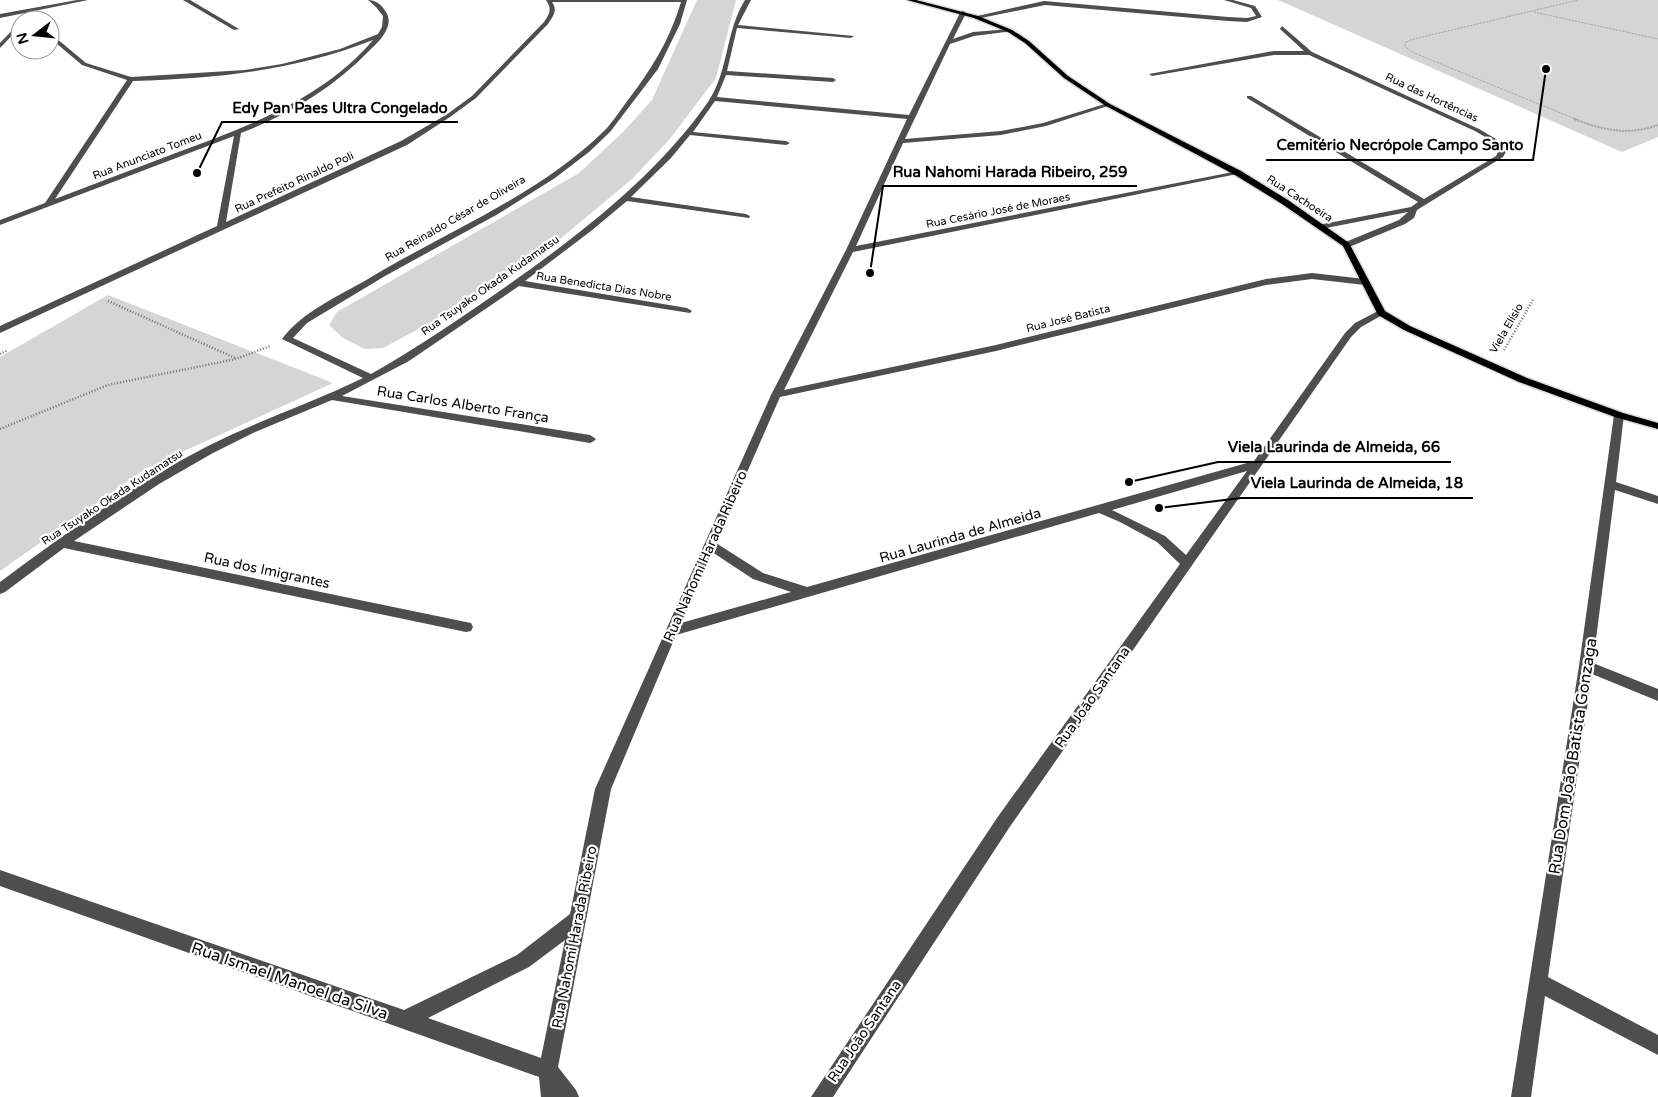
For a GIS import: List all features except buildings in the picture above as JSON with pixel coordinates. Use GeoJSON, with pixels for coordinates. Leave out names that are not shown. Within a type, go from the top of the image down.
{"type":"FeatureCollection","features":[{"type":"Feature","properties":{"kind":"main road","name":"Rua Cachoeira"},"geometry":{"type":"LineString","coordinates":[[910,0],[976,17],[1010,31],[1027,42],[1066,78],[1108,105],[1238,173],[1322,227],[1346,245],[1382,313]]}},
{"type":"Feature","properties":{"kind":"main road"},"geometry":{"type":"LineString","coordinates":[[1382,313],[1407,328],[1493,368],[1619,415],[1658,426]]}},
{"type":"Feature","properties":{"kind":"street"},"geometry":{"type":"LineString","coordinates":[[46,10],[85,0]]}},
{"type":"Feature","properties":{"kind":"street"},"geometry":{"type":"LineString","coordinates":[[186,0],[236,29]]}},
{"type":"Feature","properties":{"kind":"street"},"geometry":{"type":"LineString","coordinates":[[60,44],[84,64],[131,79],[197,76],[282,66],[335,52],[382,34],[387,19],[383,8],[371,0]]}},
{"type":"Feature","properties":{"kind":"street"},"geometry":{"type":"LineString","coordinates":[[549,0],[684,0]]}},
{"type":"Feature","properties":{"kind":"street","name":"Rua Prefeito Rinaldo Poli"},"geometry":{"type":"LineString","coordinates":[[0,330],[404,143],[448,116],[474,97],[546,23],[552,14],[553,7],[549,0]]}},
{"type":"Feature","properties":{"kind":"street","name":"Rua Reinaldo César de Oliveira"},"geometry":{"type":"LineString","coordinates":[[287,339],[304,321],[382,274],[495,212],[552,176],[586,150],[608,131],[655,69],[677,24],[684,0]]}},
{"type":"Feature","properties":{"kind":"street","name":"Rua Tsuyako Okada Kudamatsu"},"geometry":{"type":"LineString","coordinates":[[0,589],[62,543],[156,481],[209,450],[268,422],[331,397],[371,378],[444,335],[518,283],[625,198],[677,146],[714,100],[738,16],[748,0]]}},
{"type":"Feature","properties":{"kind":"street"},"geometry":{"type":"LineString","coordinates":[[976,17],[1037,6],[1046,1],[1228,19],[1247,20],[1259,17],[1253,8],[1227,0]]}},
{"type":"Feature","properties":{"kind":"street","name":"Rua Nahomi Harada Ribeiro"},"geometry":{"type":"LineString","coordinates":[[551,1097],[548,1070],[603,789],[670,631],[776,395],[850,250],[900,141],[963,13]]}},
{"type":"Feature","properties":{"kind":"street"},"geometry":{"type":"LineString","coordinates":[[736,26],[851,36]]}},
{"type":"Feature","properties":{"kind":"street","name":"Rua das Hortências"},"geometry":{"type":"LineString","coordinates":[[1282,28],[1294,42],[1310,53],[1477,130],[1494,140],[1503,150],[1499,157],[1413,209],[1322,227]]}},
{"type":"Feature","properties":{"kind":"street"},"geometry":{"type":"LineString","coordinates":[[948,43],[973,34],[1010,31]]}},
{"type":"Feature","properties":{"kind":"street","name":"Rua Anunciato Tomeu"},"geometry":{"type":"LineString","coordinates":[[0,223],[238,133],[292,106],[332,82],[359,60],[382,34]]}},
{"type":"Feature","properties":{"kind":"street"},"geometry":{"type":"LineString","coordinates":[[0,46],[10,35]]}},
{"type":"Feature","properties":{"kind":"street"},"geometry":{"type":"LineString","coordinates":[[1152,74],[1274,53],[1310,53]]}},
{"type":"Feature","properties":{"kind":"street"},"geometry":{"type":"LineString","coordinates":[[723,73],[833,80]]}},
{"type":"Feature","properties":{"kind":"street"},"geometry":{"type":"LineString","coordinates":[[47,205],[131,79]]}},
{"type":"Feature","properties":{"kind":"street"},"geometry":{"type":"LineString","coordinates":[[1249,97],[1424,202]]}},
{"type":"Feature","properties":{"kind":"street"},"geometry":{"type":"LineString","coordinates":[[714,100],[911,118]]}},
{"type":"Feature","properties":{"kind":"street"},"geometry":{"type":"LineString","coordinates":[[900,141],[1001,133],[1044,125],[1108,105]]}},
{"type":"Feature","properties":{"kind":"street"},"geometry":{"type":"LineString","coordinates":[[221,229],[238,133]]}},
{"type":"Feature","properties":{"kind":"street"},"geometry":{"type":"LineString","coordinates":[[687,133],[786,143]]}},
{"type":"Feature","properties":{"kind":"street","name":"Rua Cesário José de Moraes"},"geometry":{"type":"LineString","coordinates":[[850,250],[1238,173]]}},
{"type":"Feature","properties":{"kind":"street"},"geometry":{"type":"LineString","coordinates":[[625,198],[746,216]]}},
{"type":"Feature","properties":{"kind":"street","name":"Rua das Hortências"},"geometry":{"type":"LineString","coordinates":[[1346,245],[1402,222],[1412,216],[1413,209]]}},
{"type":"Feature","properties":{"kind":"street","name":"Rua José Batista"},"geometry":{"type":"LineString","coordinates":[[776,395],[996,348],[1266,282],[1312,276],[1365,282]]}},
{"type":"Feature","properties":{"kind":"street","name":"Rua Benedicta Dias Nobre"},"geometry":{"type":"LineString","coordinates":[[518,283],[687,311]]}},
{"type":"Feature","properties":{"kind":"street","name":"Rua João Santana"},"geometry":{"type":"LineString","coordinates":[[821,1097],[1003,822],[1348,335],[1358,325],[1382,313]]}},
{"type":"Feature","properties":{"kind":"street"},"geometry":{"type":"LineString","coordinates":[[287,339],[371,378]]}},
{"type":"Feature","properties":{"kind":"street","name":"Rua Carlos Alberto França"},"geometry":{"type":"LineString","coordinates":[[331,397],[590,439]]}},
{"type":"Feature","properties":{"kind":"street","name":"Rua Dom João Batista Gonzaga"},"geometry":{"type":"LineString","coordinates":[[1521,1097],[1586,666],[1619,415]]}},
{"type":"Feature","properties":{"kind":"street","name":"Rua Laurinda de Almeida"},"geometry":{"type":"LineString","coordinates":[[670,631],[1102,510],[1258,464]]}},
{"type":"Feature","properties":{"kind":"street"},"geometry":{"type":"LineString","coordinates":[[1611,485],[1658,500]]}},
{"type":"Feature","properties":{"kind":"street"},"geometry":{"type":"LineString","coordinates":[[1102,510],[1124,518],[1161,539],[1187,564]]}},
{"type":"Feature","properties":{"kind":"street","name":"Rua dos Imigrantes"},"geometry":{"type":"LineString","coordinates":[[62,543],[466,627]]}},
{"type":"Feature","properties":{"kind":"street"},"geometry":{"type":"LineString","coordinates":[[710,544],[758,576],[809,593]]}},
{"type":"Feature","properties":{"kind":"street"},"geometry":{"type":"LineString","coordinates":[[1586,666],[1658,696]]}},
{"type":"Feature","properties":{"kind":"street","name":"Rua Ismael Manoel da Silva"},"geometry":{"type":"LineString","coordinates":[[0,878],[548,1070]]}},
{"type":"Feature","properties":{"kind":"street"},"geometry":{"type":"LineString","coordinates":[[403,1020],[446,1001],[523,961],[578,919]]}},
{"type":"Feature","properties":{"kind":"street"},"geometry":{"type":"LineString","coordinates":[[1538,982],[1658,1045]]}},
{"type":"Feature","properties":{"kind":"street"},"geometry":{"type":"LineString","coordinates":[[548,1070],[569,1097]]}},
{"type":"Feature","properties":{"kind":"path"},"geometry":{"type":"LineString","coordinates":[[1578,0],[1410,40],[1405,43],[1405,47],[1596,128],[1629,132],[1647,130],[1658,125]]}},
{"type":"Feature","properties":{"kind":"path"},"geometry":{"type":"LineString","coordinates":[[1533,12],[1658,40]]}},
{"type":"Feature","properties":{"kind":"path","name":"Viela Elísio"},"geometry":{"type":"LineString","coordinates":[[1493,368],[1534,298]]}},
{"type":"Feature","properties":{"kind":"path"},"geometry":{"type":"LineString","coordinates":[[108,301],[236,359]]}},
{"type":"Feature","properties":{"kind":"path"},"geometry":{"type":"LineString","coordinates":[[0,429],[108,385],[236,359],[287,339]]}},
{"type":"Feature","properties":{"kind":"path"},"geometry":{"type":"LineString","coordinates":[[0,354],[8,350]]}},
{"type":"Feature","properties":{"kind":"shaded area"},"geometry":{"type":"Polygon","coordinates":[[[697,0],[736,0],[716,78],[669,140],[632,179],[548,249],[469,302],[383,348],[365,349],[343,338],[329,325],[337,312],[579,173],[623,132],[652,100],[697,0]]]}},
{"type":"Feature","properties":{"kind":"shaded area"},"geometry":{"type":"Polygon","coordinates":[[[1278,0],[1658,0],[1658,137],[1622,152],[1278,0]]]}},
{"type":"Feature","properties":{"kind":"shaded area"},"geometry":{"type":"Polygon","coordinates":[[[108,295],[333,383],[145,469],[0,571],[0,357],[108,295]]]}},
{"type":"Feature","properties":{"kind":"place","name":"Cemitério Necrópole Campo Santo"},"geometry":{"type":"Point","coordinates":[1546,69]}},
{"type":"Feature","properties":{"kind":"place","name":"Edy Pan Paes Ultra Congelado"},"geometry":{"type":"Point","coordinates":[197,173]}},
{"type":"Feature","properties":{"kind":"place","name":"Rua Nahomi Harada Ribeiro, 259"},"geometry":{"type":"Point","coordinates":[870,273]}},
{"type":"Feature","properties":{"kind":"place","name":"Viela Laurinda de Almeida, 66"},"geometry":{"type":"Point","coordinates":[1129,482]}},
{"type":"Feature","properties":{"kind":"place","name":"Viela Laurinda de Almeida, 18"},"geometry":{"type":"Point","coordinates":[1159,508]}}]}
